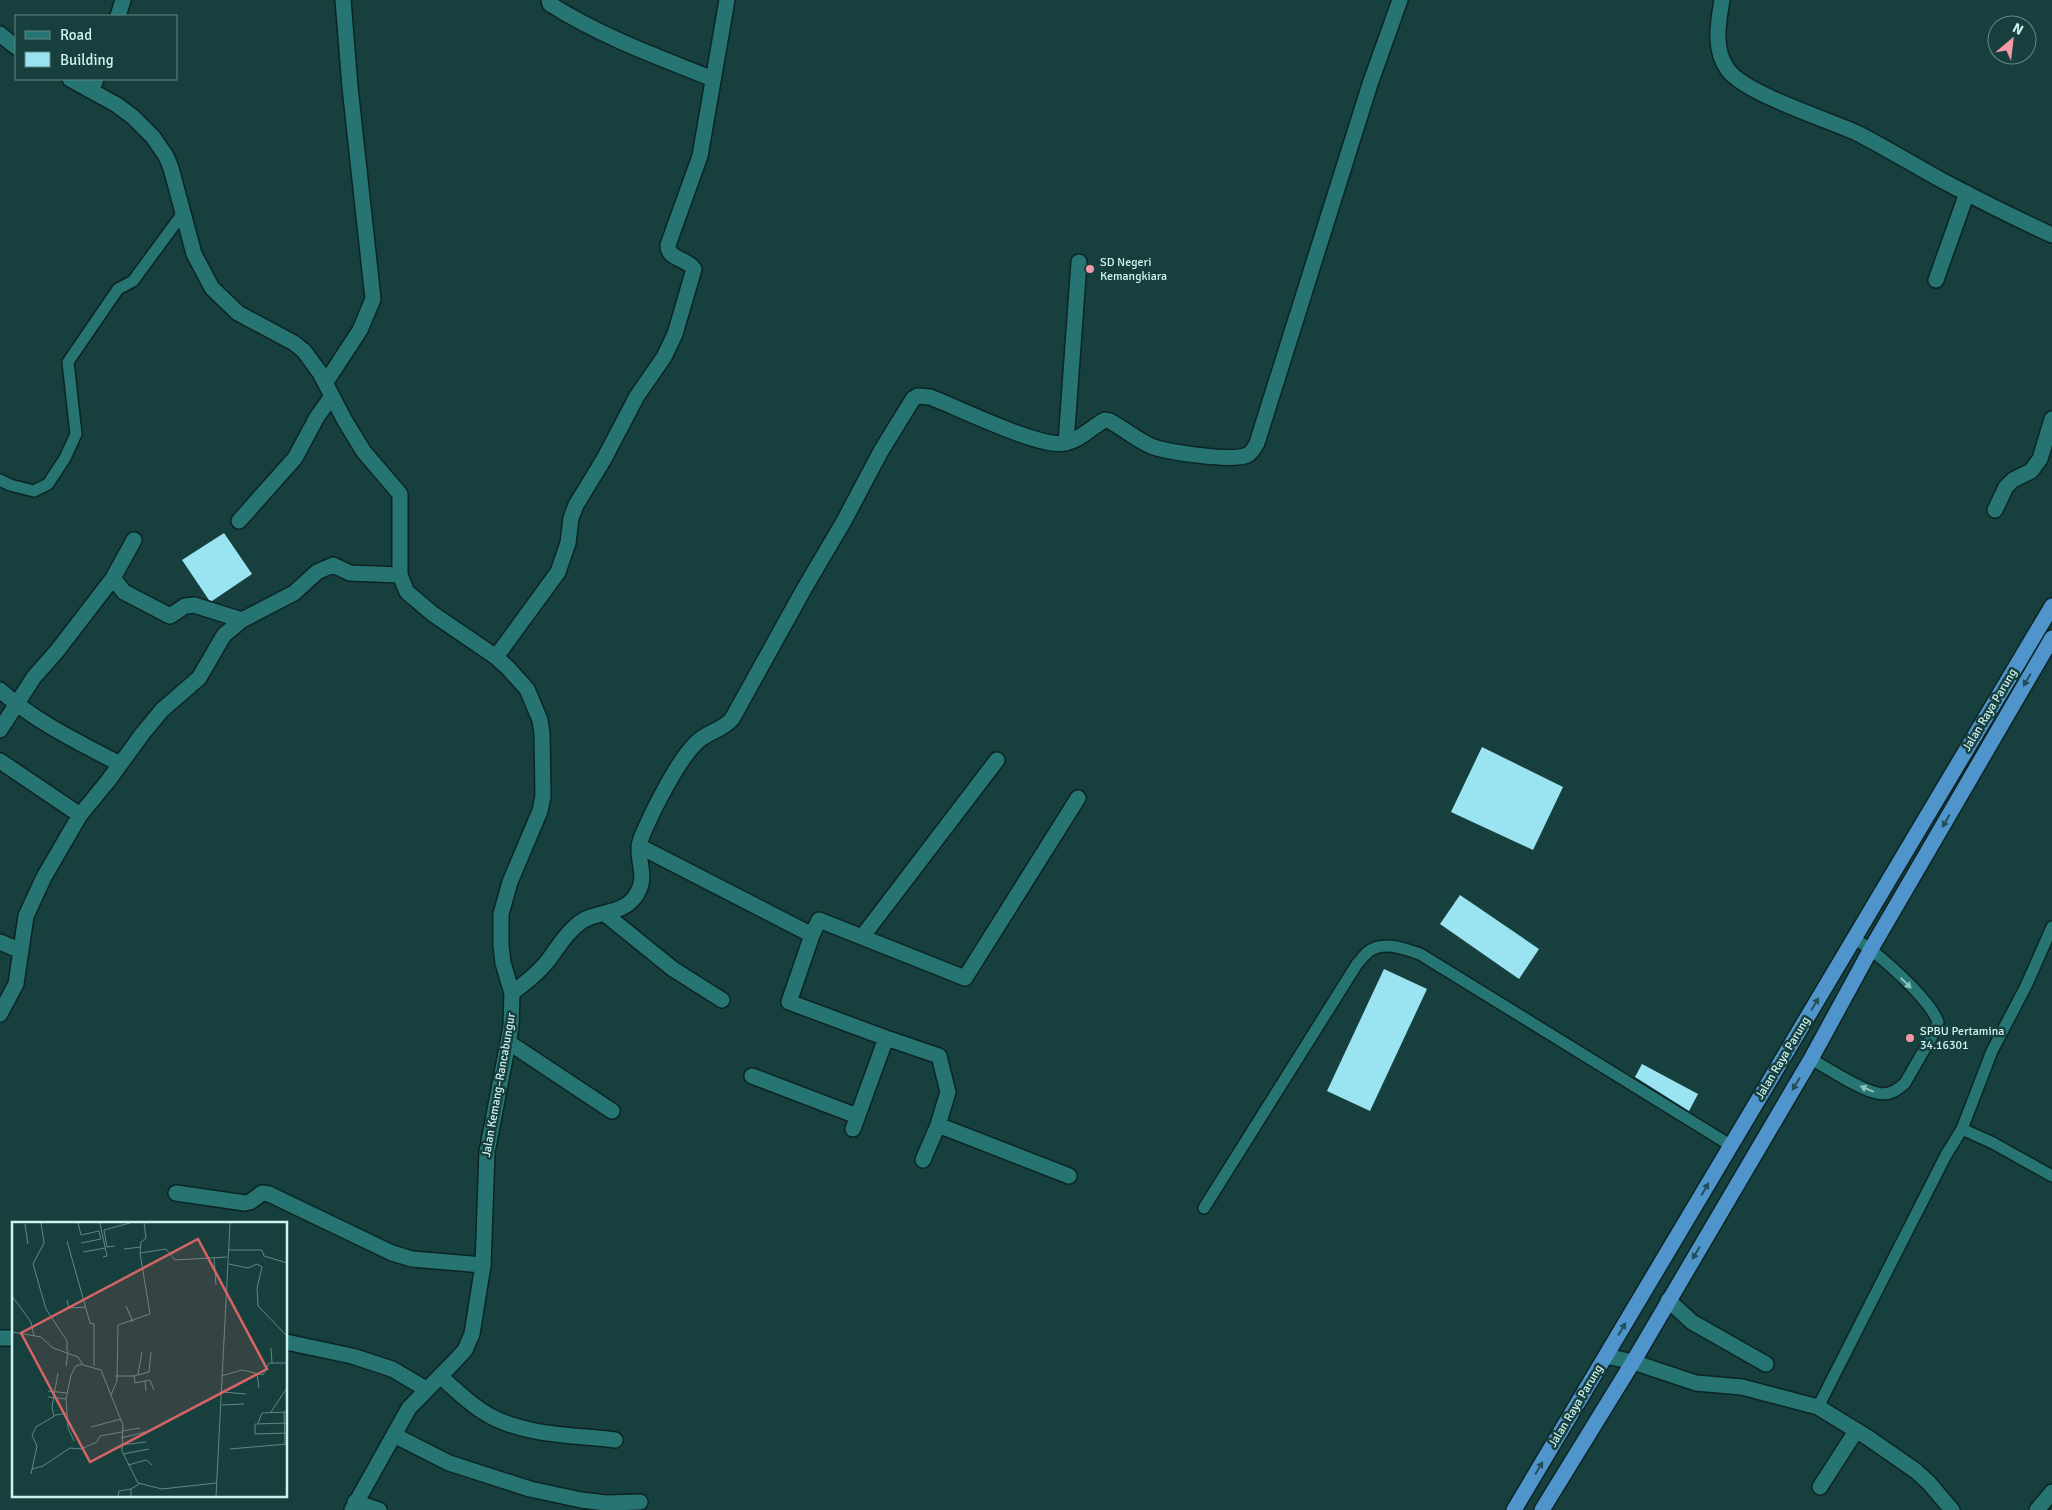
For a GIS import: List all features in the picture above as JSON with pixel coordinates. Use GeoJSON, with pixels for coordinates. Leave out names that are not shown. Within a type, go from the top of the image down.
{"type":"FeatureCollection","features":[{"type":"Feature","properties":{"kind":"highway","name":"Jalan Raya Parung"},"geometry":{"type":"LineString","coordinates":[[1514,1510],[2052,606]]}},
{"type":"Feature","properties":{"kind":"highway","name":"Jalan Raya Parung"},"geometry":{"type":"LineString","coordinates":[[1543,1509],[1633,1362],[1811,1059],[1871,949],[2052,638]]}},
{"type":"Feature","properties":{"kind":"street"},"geometry":{"type":"LineString","coordinates":[[118,15],[123,0]]}},
{"type":"Feature","properties":{"kind":"street"},"geometry":{"type":"LineString","coordinates":[[239,521],[295,458],[317,418],[373,299],[350,87],[343,0]]}},
{"type":"Feature","properties":{"kind":"street"},"geometry":{"type":"LineString","coordinates":[[549,0],[550,4],[557,9],[596,29],[713,79]]}},
{"type":"Feature","properties":{"kind":"street"},"geometry":{"type":"LineString","coordinates":[[496,657],[558,572],[568,543],[571,518],[576,505],[637,396],[664,357],[675,334],[694,269],[690,264],[671,253],[668,250],[668,245],[700,156],[727,0]]}},
{"type":"Feature","properties":{"kind":"street"},"geometry":{"type":"LineString","coordinates":[[512,993],[544,966],[577,924],[624,907],[639,890],[643,876],[639,846],[656,809],[690,750],[703,737],[726,726],[737,710],[844,521],[881,451],[913,399],[918,396],[930,397],[1016,432],[1058,444],[1083,436],[1105,420],[1110,421],[1142,441],[1163,450],[1197,455],[1234,457],[1247,455],[1252,452],[1257,443],[1278,380],[1370,84],[1400,0]]}},
{"type":"Feature","properties":{"kind":"street"},"geometry":{"type":"LineString","coordinates":[[1722,0],[1718,24],[1720,53],[1729,71],[1740,80],[1775,99],[1856,133],[1966,193],[2052,235]]}},
{"type":"Feature","properties":{"kind":"street"},"geometry":{"type":"LineString","coordinates":[[0,34],[15,46]]}},
{"type":"Feature","properties":{"kind":"street","name":"Jalan Kemang–Rancabungur"},"geometry":{"type":"LineString","coordinates":[[74,80],[94,85],[144,127],[156,142],[171,168],[194,254],[212,288],[238,313],[299,347],[315,365],[364,452],[400,494],[400,575],[404,587],[412,597],[496,657],[518,677],[527,689],[536,708],[542,733],[544,787],[542,803],[510,882],[501,914],[501,946],[503,963],[512,993],[512,1010],[508,1042],[487,1152],[483,1265],[472,1334],[465,1350],[409,1408],[353,1506]]}},
{"type":"Feature","properties":{"kind":"street"},"geometry":{"type":"LineString","coordinates":[[1936,280],[1966,193]]}},
{"type":"Feature","properties":{"kind":"street"},"geometry":{"type":"LineString","coordinates":[[1066,443],[1079,262]]}},
{"type":"Feature","properties":{"kind":"street"},"geometry":{"type":"LineString","coordinates":[[1994,510],[2006,487],[2013,480],[2032,471],[2040,459],[2052,419]]}},
{"type":"Feature","properties":{"kind":"street"},"geometry":{"type":"LineString","coordinates":[[0,730],[34,677],[58,651],[113,578],[134,540]]}},
{"type":"Feature","properties":{"kind":"street"},"geometry":{"type":"LineString","coordinates":[[0,1014],[16,984],[26,916],[44,877],[80,815],[108,782],[162,710],[199,678],[224,635],[242,620],[294,593],[317,572],[333,566],[350,573],[400,575]]}},
{"type":"Feature","properties":{"kind":"street"},"geometry":{"type":"LineString","coordinates":[[113,578],[124,592],[170,616],[185,606],[194,605],[242,620]]}},
{"type":"Feature","properties":{"kind":"street"},"geometry":{"type":"LineString","coordinates":[[0,690],[17,705],[54,730],[120,764]]}},
{"type":"Feature","properties":{"kind":"street"},"geometry":{"type":"LineString","coordinates":[[862,937],[998,760]]}},
{"type":"Feature","properties":{"kind":"street"},"geometry":{"type":"LineString","coordinates":[[0,762],[80,815]]}},
{"type":"Feature","properties":{"kind":"street"},"geometry":{"type":"LineString","coordinates":[[923,1160],[938,1125],[948,1092],[939,1056],[789,1002],[812,935],[819,920],[965,978],[1078,798]]}},
{"type":"Feature","properties":{"kind":"street"},"geometry":{"type":"LineString","coordinates":[[639,846],[812,935]]}},
{"type":"Feature","properties":{"kind":"street"},"geometry":{"type":"LineString","coordinates":[[605,914],[673,969],[722,1000]]}},
{"type":"Feature","properties":{"kind":"street"},"geometry":{"type":"LineString","coordinates":[[0,942],[21,951]]}},
{"type":"Feature","properties":{"kind":"street"},"geometry":{"type":"LineString","coordinates":[[752,1076],[855,1123],[886,1038]]}},
{"type":"Feature","properties":{"kind":"street"},"geometry":{"type":"LineString","coordinates":[[508,1042],[612,1111]]}},
{"type":"Feature","properties":{"kind":"street"},"geometry":{"type":"LineString","coordinates":[[938,1125],[1069,1176]]}},
{"type":"Feature","properties":{"kind":"street"},"geometry":{"type":"LineString","coordinates":[[176,1192],[245,1203],[250,1202],[262,1193],[270,1194],[392,1254],[412,1259],[483,1265]]}},
{"type":"Feature","properties":{"kind":"street"},"geometry":{"type":"LineString","coordinates":[[1668,1300],[1692,1322],[1766,1364]]}},
{"type":"Feature","properties":{"kind":"street"},"geometry":{"type":"LineString","coordinates":[[288,1342],[352,1356],[392,1369],[426,1389]]}},
{"type":"Feature","properties":{"kind":"street"},"geometry":{"type":"LineString","coordinates":[[1606,1356],[1633,1362],[1696,1383],[1742,1387],[1818,1407],[1916,1471],[1944,1506]]}},
{"type":"Feature","properties":{"kind":"street"},"geometry":{"type":"LineString","coordinates":[[440,1376],[482,1411],[509,1424],[551,1433],[614,1440]]}},
{"type":"Feature","properties":{"kind":"street"},"geometry":{"type":"LineString","coordinates":[[1820,1487],[1856,1431]]}},
{"type":"Feature","properties":{"kind":"street"},"geometry":{"type":"LineString","coordinates":[[394,1435],[449,1462],[530,1488],[587,1501],[606,1503],[640,1502]]}},
{"type":"Feature","properties":{"kind":"street"},"geometry":{"type":"LineString","coordinates":[[2037,1510],[2052,1492]]}},
{"type":"Feature","properties":{"kind":"street"},"geometry":{"type":"LineString","coordinates":[[353,1506],[379,1510]]}},
{"type":"Feature","properties":{"kind":"lane"},"geometry":{"type":"LineString","coordinates":[[0,480],[10,485],[34,491],[48,484],[65,458],[76,434],[68,362],[118,289],[132,281],[183,213]]}},
{"type":"Feature","properties":{"kind":"lane"},"geometry":{"type":"LineString","coordinates":[[1818,1407],[1946,1154],[1962,1129],[1992,1051],[2026,986],[2052,927]]}},
{"type":"Feature","properties":{"kind":"lane"},"geometry":{"type":"LineString","coordinates":[[1811,1059],[1864,1089],[1878,1094],[1888,1093],[1898,1090],[1905,1083],[1935,1031],[1938,1022],[1929,1004],[1871,949],[1855,939]]}},
{"type":"Feature","properties":{"kind":"lane"},"geometry":{"type":"LineString","coordinates":[[1204,1208],[1357,964],[1370,950],[1384,946],[1401,948],[1420,954],[1730,1145]]}},
{"type":"Feature","properties":{"kind":"lane"},"geometry":{"type":"LineString","coordinates":[[1962,1129],[1993,1143],[2052,1176]]}},
{"type":"Feature","properties":{"kind":"building"},"geometry":{"type":"Polygon","coordinates":[[[224,533],[252,574],[212,601],[209,600],[182,560],[224,533]]]}},
{"type":"Feature","properties":{"kind":"building"},"geometry":{"type":"Polygon","coordinates":[[[1482,747],[1563,787],[1533,850],[1451,812],[1482,747]]]}},
{"type":"Feature","properties":{"kind":"building"},"geometry":{"type":"Polygon","coordinates":[[[1460,895],[1539,949],[1519,979],[1440,924],[1460,895]]]}},
{"type":"Feature","properties":{"kind":"building"},"geometry":{"type":"Polygon","coordinates":[[[1384,969],[1427,989],[1370,1111],[1327,1091],[1384,969]]]}},
{"type":"Feature","properties":{"kind":"building"},"geometry":{"type":"Polygon","coordinates":[[[1642,1064],[1698,1094],[1689,1111],[1635,1077],[1642,1064]]]}},
{"type":"Feature","properties":{"kind":"place","name":"SD Negeri Kemangkiara"},"geometry":{"type":"Point","coordinates":[1090,269]}},
{"type":"Feature","properties":{"kind":"place","name":"SPBU Pertamina 34.16301"},"geometry":{"type":"Point","coordinates":[1910,1038]}}]}
